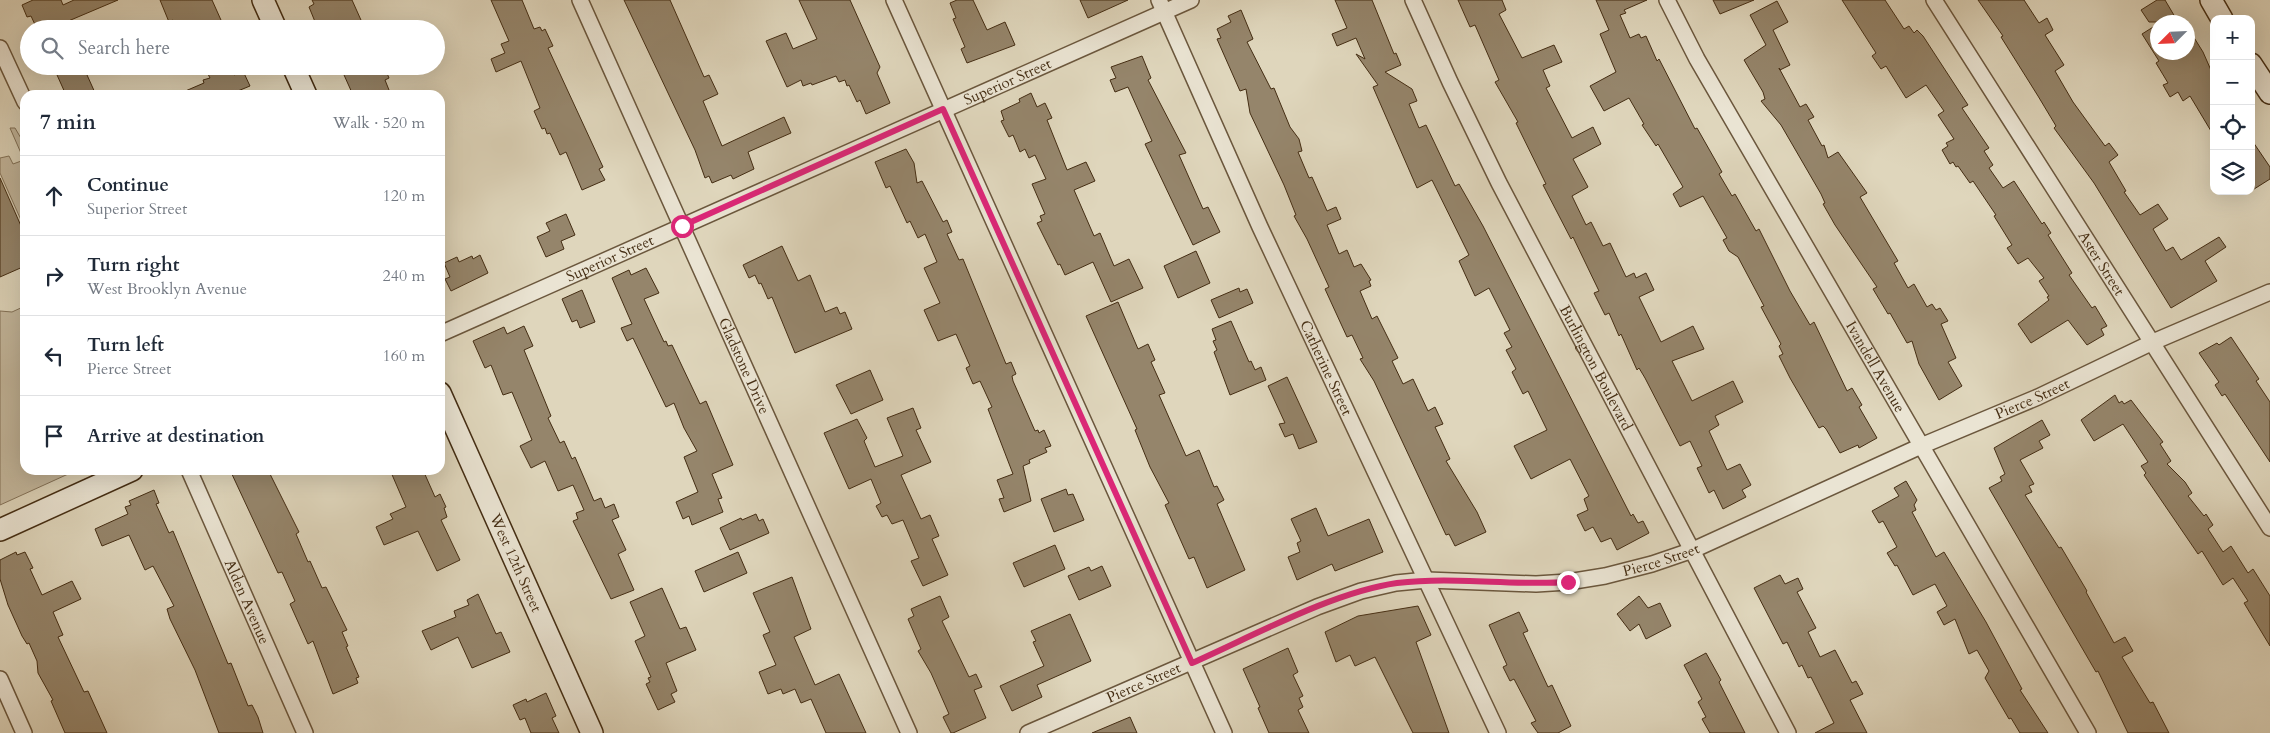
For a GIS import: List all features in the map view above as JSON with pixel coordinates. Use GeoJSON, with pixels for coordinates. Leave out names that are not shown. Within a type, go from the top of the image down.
{"type":"FeatureCollection","features":[{"type":"Feature","properties":{"kind":"street"},"geometry":{"type":"LineString","coordinates":[[263,0],[272,20]]}},
{"type":"Feature","properties":{"kind":"street","name":"Gladstone Drive"},"geometry":{"type":"LineString","coordinates":[[580,0],[909,733]]}},
{"type":"Feature","properties":{"kind":"street"},"geometry":{"type":"LineString","coordinates":[[894,0],[1224,733]]}},
{"type":"Feature","properties":{"kind":"street","name":"Superior Street"},"geometry":{"type":"LineString","coordinates":[[445,332],[943,109],[1161,6],[1191,0]]}},
{"type":"Feature","properties":{"kind":"street","name":"Burlington Boulevard"},"geometry":{"type":"LineString","coordinates":[[1413,0],[1499,183],[1788,733]]}},
{"type":"Feature","properties":{"kind":"street","name":"Ivandell Avenue"},"geometry":{"type":"LineString","coordinates":[[1667,0],[1696,59],[2088,733]]}},
{"type":"Feature","properties":{"kind":"street","name":"Aster Street"},"geometry":{"type":"LineString","coordinates":[[1934,0],[2270,528]]}},
{"type":"Feature","properties":{"kind":"street"},"geometry":{"type":"LineString","coordinates":[[2211,0],[2220,15]]}},
{"type":"Feature","properties":{"kind":"street","name":"Catherine Street"},"geometry":{"type":"LineString","coordinates":[[1161,6],[1260,227],[1498,733]]}},
{"type":"Feature","properties":{"kind":"street"},"geometry":{"type":"LineString","coordinates":[[0,48],[20,91]]}},
{"type":"Feature","properties":{"kind":"street"},"geometry":{"type":"LineString","coordinates":[[2255,70],[2270,93]]}},
{"type":"Feature","properties":{"kind":"street"},"geometry":{"type":"LineString","coordinates":[[297,75],[304,90]]}},
{"type":"Feature","properties":{"kind":"street","name":"Pierce Street"},"geometry":{"type":"LineString","coordinates":[[1028,733],[1317,607],[1352,594],[1396,583],[1427,580],[1536,584],[1568,582],[1615,574],[1693,550],[1921,446],[2038,396],[2153,342],[2270,292]]}},
{"type":"Feature","properties":{"kind":"street","name":"West 12th Street"},"geometry":{"type":"LineString","coordinates":[[445,404],[592,733]]}},
{"type":"Feature","properties":{"kind":"street"},"geometry":{"type":"LineString","coordinates":[[0,530],[121,475]]}},
{"type":"Feature","properties":{"kind":"street","name":"Alden Avenue"},"geometry":{"type":"LineString","coordinates":[[191,475],[305,733]]}},
{"type":"Feature","properties":{"kind":"street"},"geometry":{"type":"LineString","coordinates":[[0,679],[24,733]]}},
{"type":"Feature","properties":{"kind":"shaded area"},"geometry":{"type":"Polygon","coordinates":[[[10,128],[15,128],[20,136],[20,151],[10,128]]]}},
{"type":"Feature","properties":{"kind":"shaded area"},"geometry":{"type":"Polygon","coordinates":[[[9,156],[13,164],[20,161],[20,218],[0,173],[0,158],[9,156]]]}},
{"type":"Feature","properties":{"kind":"shaded area"},"geometry":{"type":"Polygon","coordinates":[[[20,308],[20,475],[66,475],[0,505],[0,311],[12,312],[20,308]]]}},
{"type":"Feature","properties":{"kind":"building"},"geometry":{"type":"Polygon","coordinates":[[[33,0],[61,0],[63,5],[74,0],[118,0],[71,20],[33,20],[31,16],[27,17],[22,5],[33,0]]]}},
{"type":"Feature","properties":{"kind":"building"},"geometry":{"type":"Polygon","coordinates":[[[160,0],[212,0],[221,20],[173,20],[168,20],[160,0]]]}},
{"type":"Feature","properties":{"kind":"building"},"geometry":{"type":"Polygon","coordinates":[[[312,0],[352,0],[361,20],[314,20],[309,7],[314,4],[312,0]]]}},
{"type":"Feature","properties":{"kind":"building"},"geometry":{"type":"Polygon","coordinates":[[[491,0],[522,0],[534,29],[540,27],[542,31],[545,29],[553,46],[548,48],[603,167],[599,169],[605,180],[582,190],[566,152],[560,155],[550,133],[547,134],[545,128],[542,129],[534,111],[540,108],[521,61],[496,72],[491,59],[505,53],[501,44],[509,41],[491,0]]]}},
{"type":"Feature","properties":{"kind":"building"},"geometry":{"type":"Polygon","coordinates":[[[624,0],[670,0],[704,77],[709,75],[718,94],[703,101],[722,146],[784,117],[791,133],[748,152],[754,169],[733,179],[731,175],[712,183],[709,176],[705,178],[695,150],[624,0]]]}},
{"type":"Feature","properties":{"kind":"building"},"geometry":{"type":"Polygon","coordinates":[[[799,0],[850,0],[880,67],[877,73],[890,103],[866,114],[860,100],[857,102],[849,85],[847,86],[845,80],[839,82],[836,76],[812,85],[811,83],[803,86],[801,80],[787,87],[766,41],[786,33],[793,49],[817,39],[799,0]]]}},
{"type":"Feature","properties":{"kind":"building"},"geometry":{"type":"Polygon","coordinates":[[[957,0],[973,0],[987,30],[1005,22],[1015,45],[967,63],[961,49],[965,47],[953,19],[956,18],[950,3],[957,0]]]}},
{"type":"Feature","properties":{"kind":"building"},"geometry":{"type":"Polygon","coordinates":[[[1080,0],[1128,0],[1088,18],[1080,0]]]}},
{"type":"Feature","properties":{"kind":"building"},"geometry":{"type":"Polygon","coordinates":[[[1335,0],[1372,0],[1394,54],[1396,53],[1401,65],[1385,72],[1412,89],[1417,101],[1409,104],[1419,128],[1426,125],[1455,186],[1459,184],[1483,226],[1631,516],[1633,514],[1638,523],[1643,521],[1649,533],[1617,550],[1611,538],[1601,542],[1593,527],[1585,531],[1577,515],[1588,510],[1584,499],[1589,496],[1570,459],[1531,479],[1514,446],[1547,430],[1528,391],[1523,394],[1512,372],[1516,369],[1506,350],[1512,347],[1504,333],[1510,330],[1489,288],[1475,296],[1459,261],[1469,255],[1432,180],[1417,188],[1373,87],[1378,85],[1356,54],[1365,59],[1356,38],[1337,46],[1332,34],[1347,28],[1335,0]]]}},
{"type":"Feature","properties":{"kind":"building"},"geometry":{"type":"Polygon","coordinates":[[[1458,0],[1502,0],[1506,10],[1499,14],[1522,58],[1554,45],[1562,62],[1543,70],[1550,86],[1546,88],[1572,138],[1593,127],[1601,144],[1573,159],[1588,187],[1572,196],[1586,225],[1591,222],[1603,246],[1610,243],[1626,277],[1634,273],[1636,278],[1646,273],[1654,290],[1639,297],[1661,342],[1693,326],[1704,349],[1672,361],[1692,401],[1733,381],[1743,402],[1715,416],[1719,425],[1709,431],[1727,470],[1740,464],[1751,485],[1742,490],[1746,497],[1723,509],[1714,490],[1709,493],[1697,468],[1702,466],[1690,441],[1680,446],[1645,378],[1639,368],[1637,370],[1621,334],[1619,336],[1609,313],[1605,315],[1594,293],[1599,291],[1573,237],[1571,239],[1543,185],[1546,184],[1516,123],[1518,122],[1495,82],[1499,80],[1475,25],[1470,27],[1458,0]]]}},
{"type":"Feature","properties":{"kind":"building"},"geometry":{"type":"Polygon","coordinates":[[[1596,0],[1647,0],[1624,10],[1626,13],[1620,15],[1630,38],[1639,34],[1641,38],[1646,36],[1657,61],[1659,59],[1695,129],[1697,128],[1722,172],[1719,174],[1732,196],[1735,194],[1756,231],[1759,229],[1790,291],[1810,325],[1814,322],[1847,391],[1852,388],[1862,405],[1859,407],[1877,438],[1859,448],[1858,445],[1840,453],[1826,429],[1823,426],[1819,428],[1779,356],[1783,354],[1779,346],[1781,344],[1761,307],[1764,306],[1738,257],[1729,251],[1723,240],[1727,238],[1703,196],[1680,207],[1673,194],[1683,187],[1658,144],[1656,146],[1642,125],[1644,124],[1629,98],[1604,111],[1590,86],[1616,72],[1600,34],[1609,30],[1596,0]]]}},
{"type":"Feature","properties":{"kind":"building"},"geometry":{"type":"Polygon","coordinates":[[[1713,0],[1754,0],[1720,14],[1713,0]]]}},
{"type":"Feature","properties":{"kind":"building"},"geometry":{"type":"Polygon","coordinates":[[[1842,0],[1885,0],[1904,29],[1909,26],[1914,33],[1917,30],[1923,36],[1968,105],[1962,108],[1989,148],[1984,151],[1993,165],[1989,168],[2003,188],[2014,181],[2042,224],[2044,222],[2051,233],[2048,235],[2072,273],[2069,275],[2092,308],[2095,306],[2107,326],[2101,329],[2104,335],[2087,345],[2068,320],[2031,343],[2018,324],[2049,300],[2047,297],[2049,296],[2039,281],[2044,278],[2028,258],[2018,264],[2007,248],[2012,245],[1994,216],[1996,215],[1973,181],[1970,183],[1953,162],[1950,164],[1942,150],[1948,146],[1946,143],[1954,139],[1938,115],[1944,111],[1926,85],[1906,98],[1886,66],[1881,69],[1872,56],[1876,53],[1842,0]]]}},
{"type":"Feature","properties":{"kind":"building"},"geometry":{"type":"Polygon","coordinates":[[[1978,0],[2024,0],[2039,23],[2047,18],[2053,30],[2045,35],[2064,65],[2055,71],[2073,102],[2105,146],[2109,143],[2118,155],[2109,162],[2126,191],[2124,192],[2140,215],[2158,204],[2168,219],[2153,229],[2166,251],[2173,247],[2181,260],[2219,237],[2226,247],[2205,261],[2217,281],[2171,308],[2094,183],[2054,128],[2056,126],[2001,37],[2003,36],[1978,0]]]}},
{"type":"Feature","properties":{"kind":"building"},"geometry":{"type":"Polygon","coordinates":[[[2157,0],[2165,0],[2174,15],[2150,15],[2149,22],[2141,10],[2157,0]]]}},
{"type":"Feature","properties":{"kind":"building"},"geometry":{"type":"Polygon","coordinates":[[[1777,1],[1788,22],[1773,30],[1790,65],[1780,70],[1800,107],[1806,104],[1814,117],[1808,120],[1822,146],[1824,145],[1828,158],[1838,152],[1867,193],[1860,197],[1898,261],[1894,263],[1908,288],[1914,284],[1927,307],[1932,304],[1936,310],[1940,308],[1948,321],[1941,324],[1956,358],[1948,362],[1962,386],[1939,400],[1919,364],[1912,341],[1907,343],[1890,313],[1888,314],[1873,289],[1877,287],[1835,225],[1823,204],[1825,203],[1821,194],[1781,125],[1761,101],[1765,99],[1763,92],[1744,60],[1766,45],[1750,15],[1777,1]]]}},
{"type":"Feature","properties":{"kind":"building"},"geometry":{"type":"Polygon","coordinates":[[[1241,10],[1253,39],[1247,42],[1271,89],[1274,88],[1290,127],[1299,139],[1302,151],[1298,152],[1309,178],[1312,177],[1327,211],[1336,207],[1341,219],[1327,225],[1339,254],[1347,250],[1354,267],[1361,264],[1371,280],[1369,281],[1371,286],[1360,291],[1372,319],[1377,316],[1398,358],[1392,361],[1403,384],[1413,379],[1428,411],[1435,407],[1443,424],[1435,427],[1450,459],[1446,461],[1477,512],[1486,532],[1455,546],[1449,534],[1446,535],[1374,381],[1360,359],[1363,358],[1352,335],[1347,337],[1325,289],[1329,287],[1294,216],[1296,215],[1284,185],[1250,113],[1246,89],[1240,91],[1217,39],[1221,38],[1217,29],[1231,22],[1228,16],[1241,10]]]}},
{"type":"Feature","properties":{"kind":"building"},"geometry":{"type":"Polygon","coordinates":[[[2150,29],[2150,47],[2142,34],[2150,29]]]}},
{"type":"Feature","properties":{"kind":"building"},"geometry":{"type":"Polygon","coordinates":[[[2195,39],[2210,68],[2210,129],[2190,96],[2183,101],[2178,92],[2170,97],[2163,85],[2168,83],[2156,63],[2159,61],[2195,60],[2195,39]]]}},
{"type":"Feature","properties":{"kind":"building"},"geometry":{"type":"Polygon","coordinates":[[[1142,56],[1151,78],[1148,80],[1186,153],[1179,155],[1203,209],[1208,207],[1220,232],[1193,245],[1145,144],[1152,141],[1128,87],[1115,92],[1110,80],[1116,78],[1111,67],[1142,56]]]}},
{"type":"Feature","properties":{"kind":"building"},"geometry":{"type":"Polygon","coordinates":[[[57,75],[87,75],[94,90],[64,90],[57,75]]]}},
{"type":"Feature","properties":{"kind":"building"},"geometry":{"type":"Polygon","coordinates":[[[208,75],[245,75],[250,86],[240,90],[188,90],[204,83],[203,80],[210,78],[208,75]]]}},
{"type":"Feature","properties":{"kind":"building"},"geometry":{"type":"Polygon","coordinates":[[[344,75],[388,75],[389,78],[385,80],[389,90],[351,90],[344,75]]]}},
{"type":"Feature","properties":{"kind":"building"},"geometry":{"type":"Polygon","coordinates":[[[1031,93],[1037,107],[1045,103],[1052,118],[1047,120],[1067,170],[1086,162],[1095,181],[1074,190],[1094,236],[1100,233],[1114,266],[1129,259],[1143,288],[1111,302],[1093,262],[1065,275],[1060,264],[1058,265],[1037,223],[1042,221],[1040,216],[1045,214],[1032,184],[1046,179],[1035,155],[1029,158],[1025,149],[1020,152],[1013,135],[1009,137],[1001,121],[1004,120],[1001,111],[1020,102],[1019,99],[1031,93]]]}},
{"type":"Feature","properties":{"kind":"building"},"geometry":{"type":"Polygon","coordinates":[[[2255,145],[2270,167],[2270,179],[2255,188],[2255,145]]]}},
{"type":"Feature","properties":{"kind":"building"},"geometry":{"type":"Polygon","coordinates":[[[906,149],[914,163],[917,183],[922,181],[943,222],[947,220],[952,232],[947,234],[959,260],[963,259],[1006,364],[1011,362],[1016,374],[1012,376],[1013,381],[1035,431],[1038,430],[1039,433],[1044,430],[1051,446],[1045,448],[1047,452],[1029,460],[1030,463],[1023,466],[1031,501],[1004,512],[999,499],[1004,498],[997,480],[1013,474],[988,409],[992,407],[980,381],[973,384],[966,368],[970,366],[956,334],[938,341],[924,310],[940,303],[924,268],[937,262],[925,234],[918,238],[910,221],[907,223],[890,186],[886,188],[875,162],[906,149]]]}},
{"type":"Feature","properties":{"kind":"building"},"geometry":{"type":"Polygon","coordinates":[[[0,178],[20,224],[20,268],[0,277],[0,178]]]}},
{"type":"Feature","properties":{"kind":"building"},"geometry":{"type":"Polygon","coordinates":[[[566,214],[575,235],[561,241],[564,249],[546,257],[537,237],[550,231],[546,223],[566,214]]]}},
{"type":"Feature","properties":{"kind":"building"},"geometry":{"type":"Polygon","coordinates":[[[782,246],[798,281],[810,275],[825,312],[837,307],[840,314],[845,312],[852,329],[795,353],[772,297],[768,299],[761,283],[759,284],[755,275],[749,278],[743,265],[782,246]]]}},
{"type":"Feature","properties":{"kind":"building"},"geometry":{"type":"Polygon","coordinates":[[[1196,251],[1210,283],[1178,298],[1164,266],[1196,251]]]}},
{"type":"Feature","properties":{"kind":"building"},"geometry":{"type":"Polygon","coordinates":[[[480,255],[488,273],[451,291],[445,279],[450,277],[445,263],[457,257],[459,262],[472,256],[473,259],[480,255]]]}},
{"type":"Feature","properties":{"kind":"building"},"geometry":{"type":"Polygon","coordinates":[[[646,268],[659,293],[644,299],[664,342],[666,341],[668,346],[672,345],[700,404],[706,401],[733,465],[712,474],[722,498],[718,499],[723,512],[692,525],[689,516],[683,519],[676,502],[698,492],[684,457],[697,451],[684,428],[674,403],[666,407],[633,338],[627,341],[621,328],[632,324],[612,278],[629,270],[631,275],[646,268]]]}},
{"type":"Feature","properties":{"kind":"building"},"geometry":{"type":"Polygon","coordinates":[[[1239,288],[1240,292],[1247,289],[1253,303],[1219,318],[1211,300],[1239,288]]]}},
{"type":"Feature","properties":{"kind":"building"},"geometry":{"type":"Polygon","coordinates":[[[582,290],[595,322],[580,328],[577,320],[572,322],[562,299],[582,290]]]}},
{"type":"Feature","properties":{"kind":"building"},"geometry":{"type":"Polygon","coordinates":[[[1118,302],[1138,349],[1148,344],[1155,360],[1151,362],[1165,393],[1159,395],[1186,456],[1199,450],[1214,487],[1217,486],[1224,500],[1217,504],[1245,570],[1207,588],[1194,557],[1189,559],[1165,505],[1169,503],[1150,467],[1135,430],[1137,429],[1086,316],[1118,302]]]}},
{"type":"Feature","properties":{"kind":"building"},"geometry":{"type":"Polygon","coordinates":[[[1231,321],[1249,362],[1251,361],[1255,370],[1261,367],[1266,380],[1230,395],[1214,352],[1217,350],[1213,341],[1216,340],[1212,329],[1231,321]]]}},
{"type":"Feature","properties":{"kind":"building"},"geometry":{"type":"Polygon","coordinates":[[[524,326],[533,346],[524,350],[551,416],[548,418],[560,443],[564,441],[572,459],[575,457],[594,501],[601,498],[605,508],[614,504],[619,517],[612,520],[626,550],[618,554],[634,590],[611,599],[573,521],[578,519],[576,513],[584,510],[573,485],[558,491],[545,461],[531,468],[520,446],[532,440],[512,392],[503,395],[491,365],[485,368],[473,341],[504,327],[507,334],[524,326]]]}},
{"type":"Feature","properties":{"kind":"building"},"geometry":{"type":"Polygon","coordinates":[[[2231,337],[2259,379],[2256,381],[2270,402],[2270,462],[2225,394],[2222,396],[2215,385],[2219,382],[2199,353],[2217,343],[2219,345],[2231,337]]]}},
{"type":"Feature","properties":{"kind":"building"},"geometry":{"type":"Polygon","coordinates":[[[870,370],[883,400],[851,414],[836,385],[870,370]]]}},
{"type":"Feature","properties":{"kind":"building"},"geometry":{"type":"Polygon","coordinates":[[[1287,377],[1317,442],[1299,449],[1293,434],[1285,437],[1279,424],[1285,423],[1268,386],[1287,377]]]}},
{"type":"Feature","properties":{"kind":"building"},"geometry":{"type":"Polygon","coordinates":[[[2115,395],[2119,403],[2122,401],[2124,404],[2131,400],[2163,442],[2160,444],[2171,461],[2167,464],[2185,482],[2192,493],[2188,496],[2204,516],[2206,514],[2213,525],[2208,529],[2223,552],[2231,546],[2248,573],[2253,569],[2270,596],[2270,646],[2244,603],[2248,601],[2233,578],[2223,585],[2202,551],[2198,554],[2144,475],[2146,473],[2141,466],[2148,462],[2123,424],[2094,441],[2081,420],[2115,395]]]}},
{"type":"Feature","properties":{"kind":"building"},"geometry":{"type":"Polygon","coordinates":[[[913,408],[921,428],[916,430],[931,462],[901,475],[921,519],[930,515],[939,536],[932,539],[948,575],[923,586],[911,561],[919,558],[903,520],[892,524],[887,515],[882,517],[876,506],[881,503],[871,479],[849,489],[824,433],[857,419],[867,438],[864,441],[875,467],[903,456],[887,418],[913,408]]]}},
{"type":"Feature","properties":{"kind":"building"},"geometry":{"type":"Polygon","coordinates":[[[2042,420],[2050,435],[2039,441],[2043,448],[2020,460],[2034,484],[2029,486],[2032,492],[2025,495],[2059,548],[2061,547],[2114,643],[2125,637],[2133,651],[2122,657],[2150,703],[2153,702],[2169,733],[2128,733],[2098,671],[2096,672],[1989,488],[2002,481],[2000,477],[2005,474],[1994,448],[2042,420]]]}},
{"type":"Feature","properties":{"kind":"building"},"geometry":{"type":"Polygon","coordinates":[[[232,475],[270,475],[299,532],[296,534],[308,562],[310,561],[322,588],[326,587],[347,630],[342,632],[348,646],[346,647],[359,677],[356,678],[358,683],[333,694],[313,641],[308,644],[290,604],[295,601],[282,572],[278,573],[232,475]]]}},
{"type":"Feature","properties":{"kind":"building"},"geometry":{"type":"Polygon","coordinates":[[[392,475],[425,475],[435,497],[440,494],[446,507],[444,508],[447,517],[441,520],[460,560],[437,571],[418,531],[384,545],[376,527],[393,519],[390,514],[406,507],[392,475]]]}},
{"type":"Feature","properties":{"kind":"building"},"geometry":{"type":"Polygon","coordinates":[[[1906,481],[1917,500],[1914,505],[1916,510],[1912,512],[1936,557],[1944,552],[1986,622],[2022,689],[2020,690],[2048,733],[2020,733],[2011,718],[2009,719],[1985,678],[1989,671],[1977,650],[1969,654],[1955,619],[1944,625],[1937,612],[1947,606],[1935,584],[1913,595],[1897,565],[1895,566],[1887,553],[1897,547],[1883,521],[1879,523],[1872,511],[1899,496],[1894,488],[1906,481]]]}},
{"type":"Feature","properties":{"kind":"building"},"geometry":{"type":"Polygon","coordinates":[[[1066,489],[1068,495],[1073,494],[1084,520],[1054,532],[1041,499],[1066,489]]]}},
{"type":"Feature","properties":{"kind":"building"},"geometry":{"type":"Polygon","coordinates":[[[154,490],[159,503],[156,504],[169,533],[173,531],[228,664],[231,663],[248,706],[252,705],[263,733],[219,733],[195,670],[170,619],[167,609],[174,606],[153,566],[145,570],[129,535],[102,546],[95,529],[128,514],[125,507],[131,505],[129,501],[154,490]]]}},
{"type":"Feature","properties":{"kind":"building"},"geometry":{"type":"Polygon","coordinates":[[[1316,508],[1328,536],[1369,519],[1383,552],[1335,571],[1332,564],[1297,580],[1288,557],[1300,552],[1297,543],[1301,541],[1291,519],[1316,508]]]}},
{"type":"Feature","properties":{"kind":"building"},"geometry":{"type":"Polygon","coordinates":[[[756,514],[759,521],[763,519],[769,533],[730,550],[720,528],[741,518],[742,520],[756,514]]]}},
{"type":"Feature","properties":{"kind":"building"},"geometry":{"type":"Polygon","coordinates":[[[1055,545],[1065,569],[1024,587],[1013,563],[1055,545]]]}},
{"type":"Feature","properties":{"kind":"building"},"geometry":{"type":"Polygon","coordinates":[[[16,552],[17,555],[25,552],[33,568],[30,569],[42,595],[72,581],[81,599],[53,612],[63,635],[58,637],[84,692],[88,691],[107,733],[65,733],[51,701],[53,700],[38,673],[37,661],[29,643],[27,644],[22,636],[8,605],[0,579],[0,560],[16,552]]]}},
{"type":"Feature","properties":{"kind":"building"},"geometry":{"type":"Polygon","coordinates":[[[738,552],[747,573],[704,592],[695,571],[738,552]]]}},
{"type":"Feature","properties":{"kind":"building"},"geometry":{"type":"Polygon","coordinates":[[[1102,566],[1111,586],[1079,600],[1068,576],[1089,567],[1091,571],[1102,566]]]}},
{"type":"Feature","properties":{"kind":"building"},"geometry":{"type":"Polygon","coordinates":[[[1780,575],[1785,584],[1798,578],[1803,589],[1797,592],[1816,628],[1808,632],[1820,657],[1835,650],[1852,683],[1856,681],[1863,694],[1850,700],[1867,733],[1815,733],[1834,723],[1811,677],[1808,678],[1802,665],[1799,667],[1787,642],[1783,644],[1754,588],[1780,575]]]}},
{"type":"Feature","properties":{"kind":"building"},"geometry":{"type":"Polygon","coordinates":[[[792,577],[811,629],[794,637],[815,685],[839,674],[866,733],[826,733],[811,699],[801,703],[795,689],[783,694],[781,689],[768,694],[759,672],[776,665],[763,635],[770,632],[753,593],[792,577]]]}},
{"type":"Feature","properties":{"kind":"building"},"geometry":{"type":"Polygon","coordinates":[[[662,588],[680,629],[686,627],[696,650],[666,663],[677,691],[671,694],[675,702],[658,710],[646,684],[650,682],[648,678],[651,677],[635,641],[645,636],[630,602],[662,588]]]}},
{"type":"Feature","properties":{"kind":"building"},"geometry":{"type":"Polygon","coordinates":[[[478,594],[496,634],[501,632],[510,652],[472,668],[458,637],[431,650],[422,631],[456,617],[454,611],[469,605],[467,600],[478,594]]]}},
{"type":"Feature","properties":{"kind":"building"},"geometry":{"type":"Polygon","coordinates":[[[940,596],[949,617],[942,621],[969,677],[976,674],[982,687],[974,690],[986,718],[953,733],[951,733],[943,717],[949,714],[931,673],[918,651],[921,649],[908,619],[914,616],[911,609],[940,596]]]}},
{"type":"Feature","properties":{"kind":"building"},"geometry":{"type":"Polygon","coordinates":[[[1639,596],[1648,608],[1660,603],[1671,626],[1646,639],[1639,624],[1630,631],[1617,614],[1639,596]]]}},
{"type":"Feature","properties":{"kind":"building"},"geometry":{"type":"Polygon","coordinates":[[[1418,606],[1431,635],[1416,642],[1449,733],[1413,733],[1375,657],[1355,666],[1350,655],[1336,662],[1325,632],[1358,616],[1418,606]]]}},
{"type":"Feature","properties":{"kind":"building"},"geometry":{"type":"Polygon","coordinates":[[[1519,612],[1528,631],[1523,633],[1548,687],[1552,685],[1571,726],[1558,733],[1538,733],[1531,723],[1536,721],[1514,679],[1510,681],[1503,667],[1507,665],[1489,625],[1519,612]]]}},
{"type":"Feature","properties":{"kind":"building"},"geometry":{"type":"Polygon","coordinates":[[[1070,614],[1091,661],[1037,685],[1042,697],[1012,711],[1000,686],[1044,666],[1033,642],[1036,641],[1031,631],[1070,614]]]}},
{"type":"Feature","properties":{"kind":"building"},"geometry":{"type":"Polygon","coordinates":[[[1288,648],[1298,672],[1293,675],[1303,696],[1299,698],[1303,707],[1298,710],[1309,733],[1269,733],[1243,669],[1288,648]]]}},
{"type":"Feature","properties":{"kind":"building"},"geometry":{"type":"Polygon","coordinates":[[[1706,653],[1721,680],[1719,682],[1745,733],[1710,733],[1702,719],[1706,717],[1698,702],[1702,699],[1684,665],[1706,653]]]}},
{"type":"Feature","properties":{"kind":"building"},"geometry":{"type":"Polygon","coordinates":[[[546,693],[556,716],[552,718],[559,733],[531,733],[525,718],[520,720],[513,705],[526,699],[527,702],[546,693]]]}},
{"type":"Feature","properties":{"kind":"building"},"geometry":{"type":"Polygon","coordinates":[[[1130,717],[1137,733],[1092,733],[1130,717]]]}},
{"type":"Feature","properties":{"kind":"route"},"geometry":{"type":"LineString","coordinates":[[682,226],[943,109],[1192,663],[1317,607],[1361,591],[1396,583],[1427,580],[1536,584],[1568,582]]}}]}
